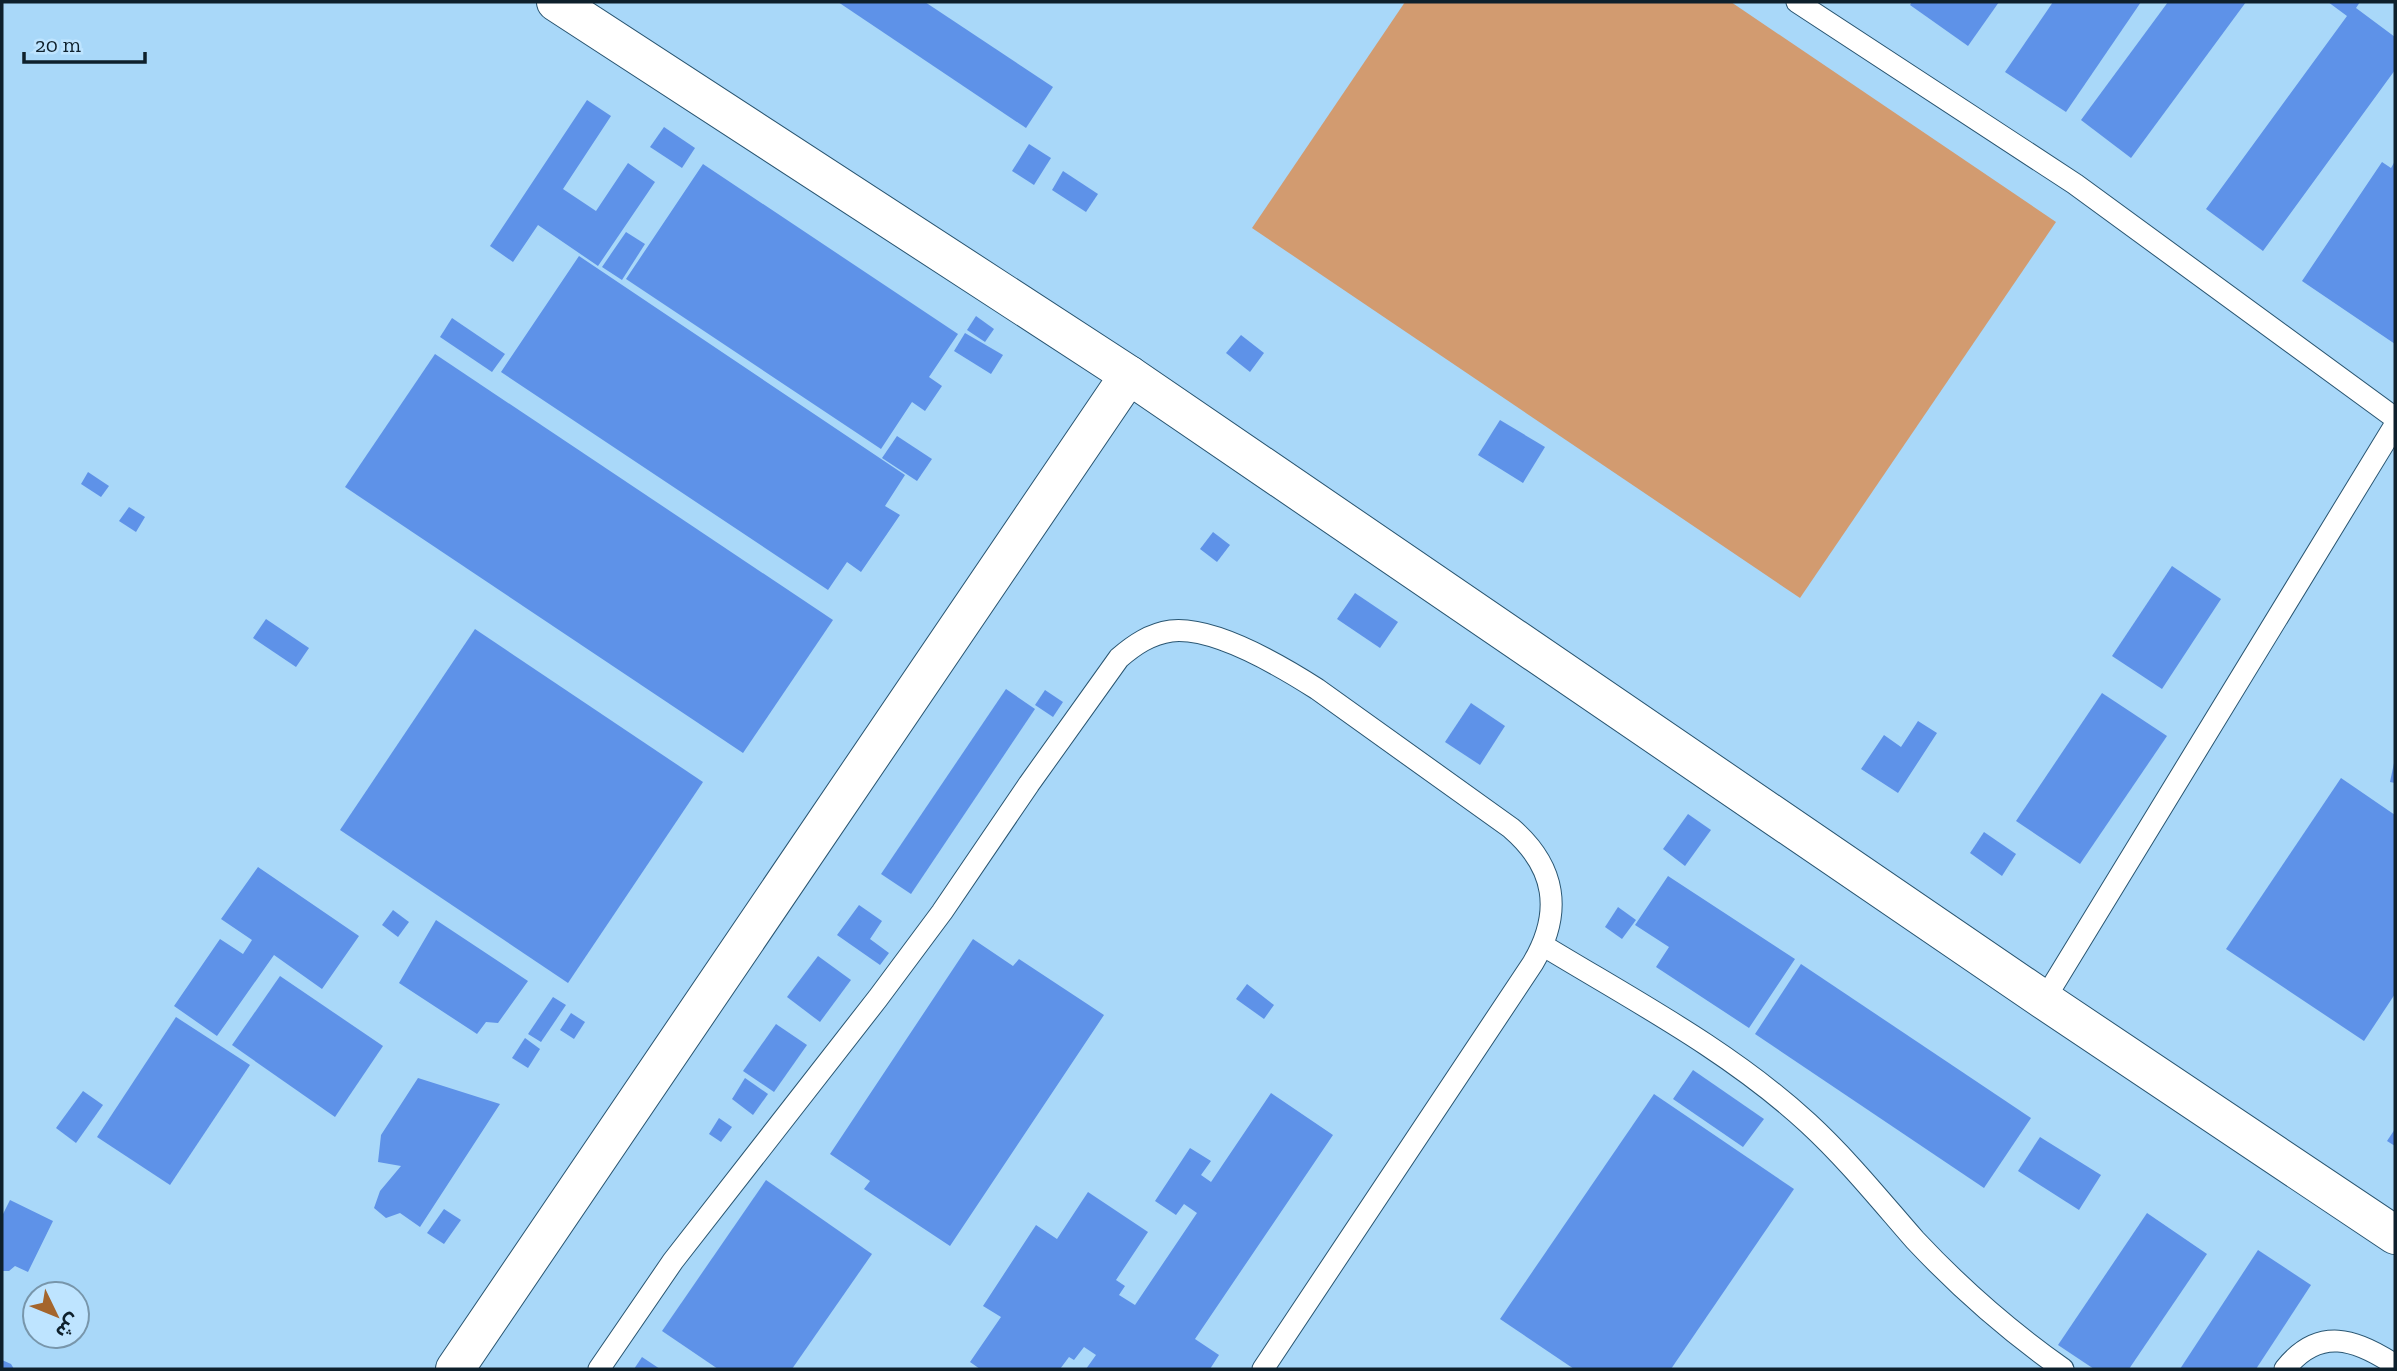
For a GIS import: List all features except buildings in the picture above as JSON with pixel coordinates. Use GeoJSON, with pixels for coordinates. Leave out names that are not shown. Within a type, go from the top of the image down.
{"type":"FeatureCollection","features":[{"type":"Feature","properties":{"kind":"street"},"geometry":{"type":"LineString","coordinates":[[556,2],[1129,376],[2044,1000],[2395,1235]]}},
{"type":"Feature","properties":{"kind":"street"},"geometry":{"type":"LineString","coordinates":[[455,1369],[1129,376]]}},
{"type":"Feature","properties":{"kind":"lane"},"geometry":{"type":"LineString","coordinates":[[1797,2],[2075,184],[2395,418]]}},
{"type":"Feature","properties":{"kind":"lane"},"geometry":{"type":"LineString","coordinates":[[2044,1000],[2395,425]]}},
{"type":"Feature","properties":{"kind":"lane"},"geometry":{"type":"LineString","coordinates":[[599,1369],[673,1261],[942,912],[1119,658],[1152,635],[1172,631],[1191,631],[1250,651],[1284,668],[1511,828],[1528,843],[1541,862],[1549,883],[1552,905],[1544,946],[1263,1369]]}},
{"type":"Feature","properties":{"kind":"lane"},"geometry":{"type":"LineString","coordinates":[[1544,946],[1715,1051],[1767,1088],[1846,1160],[1952,1278],[1990,1313],[2063,1369]]}},
{"type":"Feature","properties":{"kind":"lane"},"geometry":{"type":"LineString","coordinates":[[2285,1369],[2299,1354],[2315,1345],[2335,1340],[2364,1346],[2395,1365]]}},
{"type":"Feature","properties":{"kind":"shaded area"},"geometry":{"type":"Polygon","coordinates":[[[1405,2],[1731,2],[2056,222],[1800,598],[1252,228],[1405,2]]]}}]}
